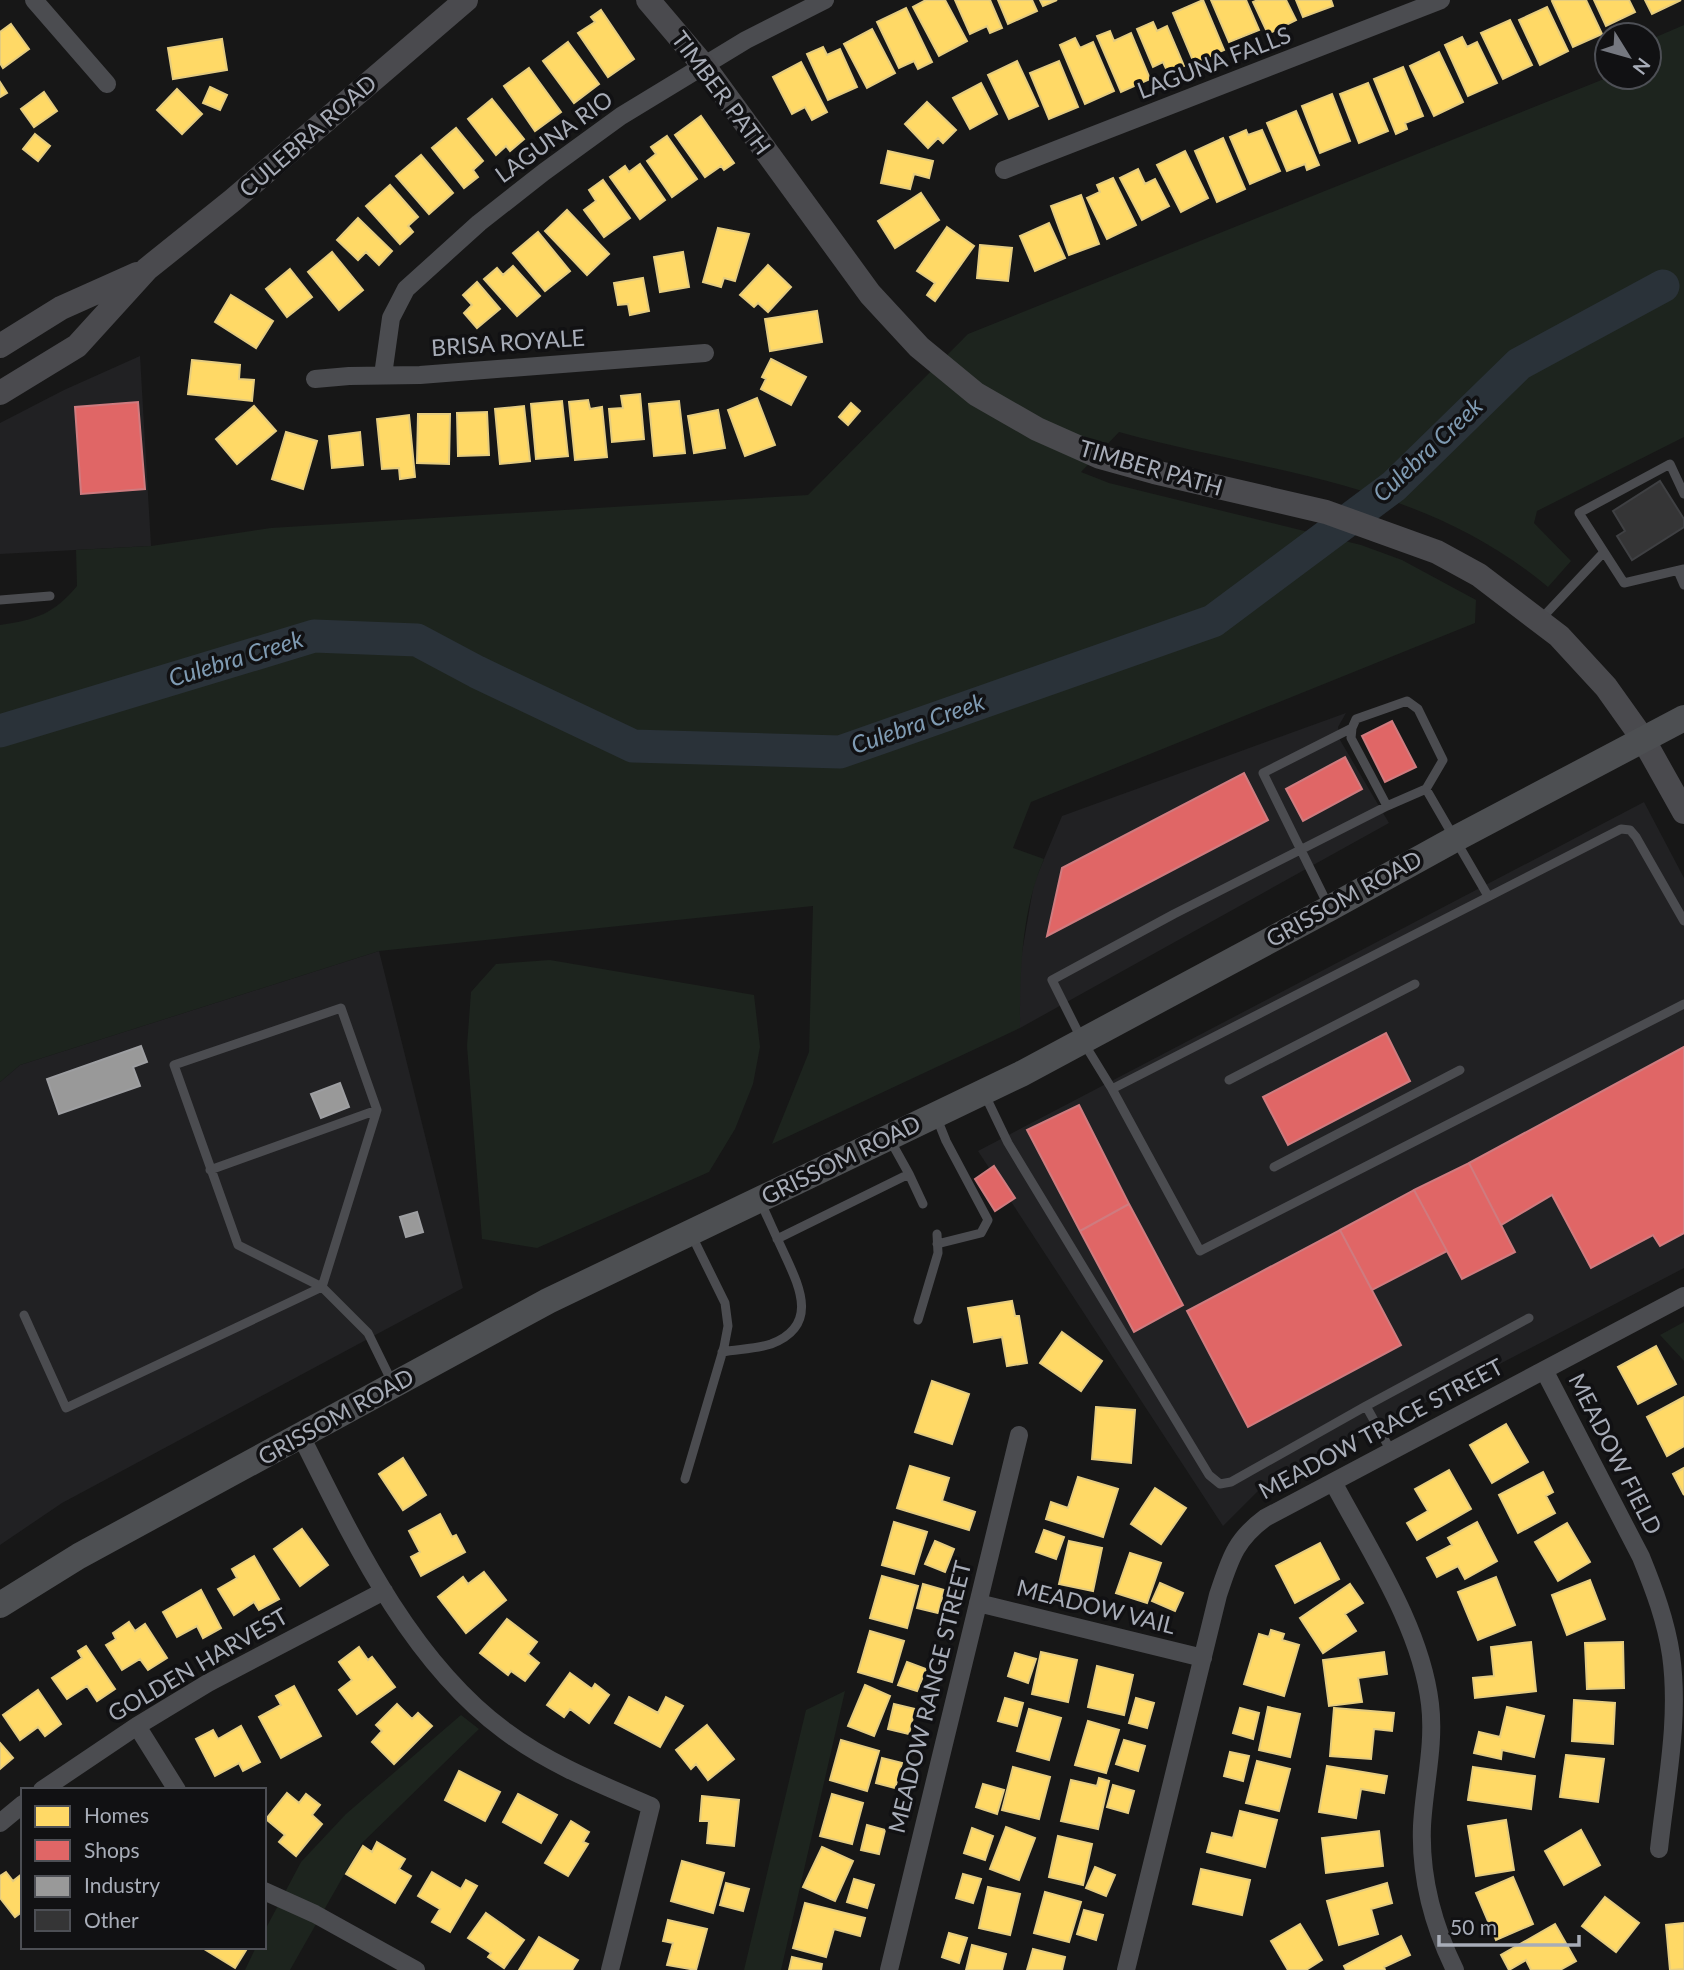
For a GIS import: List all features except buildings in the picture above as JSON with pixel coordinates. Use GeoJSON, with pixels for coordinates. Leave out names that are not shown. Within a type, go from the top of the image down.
{"type":"FeatureCollection","features":[{"type":"Feature","properties":{"kind":"main road","name":"GRISSOM ROAD"},"geometry":{"type":"LineString","coordinates":[[0,1605],[79,1556],[548,1301],[983,1092],[1684,718]]}},
{"type":"Feature","properties":{"kind":"street"},"geometry":{"type":"LineString","coordinates":[[34,0],[107,84]]}},
{"type":"Feature","properties":{"kind":"street","name":"CULEBRA ROAD"},"geometry":{"type":"LineString","coordinates":[[0,393],[78,346],[147,269],[233,200],[466,0]]}},
{"type":"Feature","properties":{"kind":"street","name":"TIMBER PATH"},"geometry":{"type":"LineString","coordinates":[[648,0],[704,66],[870,295],[919,347],[976,394],[1037,429],[1100,457],[1181,479],[1326,512],[1437,552],[1479,575],[1559,636],[1606,687],[1643,739],[1684,812]]}},
{"type":"Feature","properties":{"kind":"street","name":"LAGUNA RIO"},"geometry":{"type":"LineString","coordinates":[[383,375],[390,318],[407,289],[479,223],[621,116],[746,40],[825,0]]}},
{"type":"Feature","properties":{"kind":"street","name":"LAGUNA FALLS"},"geometry":{"type":"LineString","coordinates":[[1004,170],[1399,19],[1441,0]]}},
{"type":"Feature","properties":{"kind":"street","name":"CULEBRA ROAD"},"geometry":{"type":"LineString","coordinates":[[0,346],[61,309],[147,269]]}},
{"type":"Feature","properties":{"kind":"street","name":"BRISA ROYALE"},"geometry":{"type":"LineString","coordinates":[[315,379],[434,374],[705,353]]}},
{"type":"Feature","properties":{"kind":"street","name":"MEADOW TRACE STREET"},"geometry":{"type":"LineString","coordinates":[[1126,1970],[1218,1595],[1233,1551],[1250,1529],[1265,1518],[1684,1296]]}},
{"type":"Feature","properties":{"kind":"street","name":"MEADOW FIELD"},"geometry":{"type":"LineString","coordinates":[[1544,1370],[1641,1557],[1664,1621],[1671,1654],[1674,1722],[1659,1849]]}},
{"type":"Feature","properties":{"kind":"street","name":"MEADOW RANGE STREET"},"geometry":{"type":"LineString","coordinates":[[889,1970],[1019,1435]]}},
{"type":"Feature","properties":{"kind":"street"},"geometry":{"type":"LineString","coordinates":[[301,1436],[384,1591],[411,1633],[445,1677],[474,1706],[506,1732],[570,1772],[651,1806],[610,1970]]}},
{"type":"Feature","properties":{"kind":"street"},"geometry":{"type":"LineString","coordinates":[[1333,1482],[1411,1632],[1427,1681],[1431,1733],[1422,1827],[1426,1888],[1435,1924],[1455,1970]]}},
{"type":"Feature","properties":{"kind":"street","name":"GOLDEN HARVEST"},"geometry":{"type":"LineString","coordinates":[[44,1788],[208,1683],[384,1591]]}},
{"type":"Feature","properties":{"kind":"street","name":"MEADOW VAIL"},"geometry":{"type":"LineString","coordinates":[[978,1603],[1203,1658]]}},
{"type":"Feature","properties":{"kind":"street"},"geometry":{"type":"LineString","coordinates":[[137,1726],[176,1788]]}},
{"type":"Feature","properties":{"kind":"street"},"geometry":{"type":"LineString","coordinates":[[0,1823],[21,1806]]}},
{"type":"Feature","properties":{"kind":"street"},"geometry":{"type":"LineString","coordinates":[[266,1892],[315,1914],[416,1970]]}},
{"type":"Feature","properties":{"kind":"lane"},"geometry":{"type":"LineString","coordinates":[[1684,494],[1670,464],[1579,513],[1623,583],[1681,570],[1684,585]]}},
{"type":"Feature","properties":{"kind":"lane"},"geometry":{"type":"LineString","coordinates":[[1540,620],[1603,553]]}},
{"type":"Feature","properties":{"kind":"lane"},"geometry":{"type":"LineString","coordinates":[[0,600],[50,596]]}},
{"type":"Feature","properties":{"kind":"lane"},"geometry":{"type":"LineString","coordinates":[[1387,806],[1351,737],[1352,728],[1356,719],[1407,701],[1418,709],[1443,760],[1426,789],[1301,849],[1052,980],[1082,1040],[1112,1089],[1200,1251],[1684,1004]]}},
{"type":"Feature","properties":{"kind":"lane"},"geometry":{"type":"LineString","coordinates":[[1330,908],[1263,773],[1352,728]]}},
{"type":"Feature","properties":{"kind":"lane"},"geometry":{"type":"LineString","coordinates":[[1426,789],[1488,896]]}},
{"type":"Feature","properties":{"kind":"lane"},"geometry":{"type":"LineString","coordinates":[[1112,1089],[1621,829],[1630,830],[1636,837],[1684,921]]}},
{"type":"Feature","properties":{"kind":"lane"},"geometry":{"type":"LineString","coordinates":[[1228,1080],[1415,984]]}},
{"type":"Feature","properties":{"kind":"lane"},"geometry":{"type":"LineString","coordinates":[[24,1315],[66,1408],[322,1287],[377,1110],[341,1008],[174,1065],[238,1245],[322,1287],[368,1333],[394,1385]]}},
{"type":"Feature","properties":{"kind":"lane"},"geometry":{"type":"LineString","coordinates":[[1274,1167],[1460,1070]]}},
{"type":"Feature","properties":{"kind":"lane"},"geometry":{"type":"LineString","coordinates":[[983,1092],[1008,1143],[1209,1475],[1220,1483],[1231,1482],[1529,1318]]}},
{"type":"Feature","properties":{"kind":"lane"},"geometry":{"type":"LineString","coordinates":[[210,1170],[377,1110]]}},
{"type":"Feature","properties":{"kind":"lane"},"geometry":{"type":"LineString","coordinates":[[918,1320],[938,1253],[937,1239],[981,1233],[988,1220],[935,1115]]}},
{"type":"Feature","properties":{"kind":"lane"},"geometry":{"type":"LineString","coordinates":[[889,1137],[923,1204]]}},
{"type":"Feature","properties":{"kind":"lane"},"geometry":{"type":"LineString","coordinates":[[778,1239],[909,1174]]}},
{"type":"Feature","properties":{"kind":"lane"},"geometry":{"type":"LineString","coordinates":[[722,1352],[768,1345],[783,1337],[796,1324],[802,1309],[801,1291],[760,1199]]}},
{"type":"Feature","properties":{"kind":"lane"},"geometry":{"type":"LineString","coordinates":[[685,1479],[728,1326],[725,1303],[690,1233]]}},
{"type":"Feature","properties":{"kind":"lane"},"geometry":{"type":"LineString","coordinates":[[1366,1406],[1391,1451]]}},
{"type":"Feature","properties":{"kind":"shaded area"},"geometry":{"type":"Polygon","coordinates":[[[1684,25],[1684,437],[1537,511],[1534,523],[1571,561],[1548,587],[1499,552],[1449,524],[1397,502],[1344,485],[1119,432],[1081,472],[1109,483],[1361,545],[1402,560],[1476,600],[1475,623],[1031,802],[1013,848],[1044,859],[1036,879],[1023,942],[1020,1028],[772,1144],[809,1052],[813,906],[379,951],[20,1065],[0,1082],[0,625],[43,614],[69,596],[77,586],[76,550],[151,546],[271,528],[808,495],[968,334],[1593,83],[1593,91],[1663,91],[1663,34],[1684,25]]]}},
{"type":"Feature","properties":{"kind":"shaded area"},"geometry":{"type":"Polygon","coordinates":[[[140,356],[151,546],[0,554],[0,423],[64,390],[140,356]]]}},
{"type":"Feature","properties":{"kind":"shaded area"},"geometry":{"type":"Polygon","coordinates":[[[1346,713],[1338,727],[1340,740],[1389,823],[1020,1028],[1020,964],[1034,883],[1062,816],[1346,713]]]}},
{"type":"Feature","properties":{"kind":"shaded area"},"geometry":{"type":"Polygon","coordinates":[[[1644,802],[1684,878],[1684,1268],[1260,1489],[1223,1526],[978,1151],[1644,802]]]}},
{"type":"Feature","properties":{"kind":"shaded area"},"geometry":{"type":"Polygon","coordinates":[[[379,951],[463,1288],[62,1503],[0,1545],[0,1082],[20,1065],[379,951]]]}},
{"type":"Feature","properties":{"kind":"shaded area"},"geometry":{"type":"Polygon","coordinates":[[[550,960],[754,995],[760,1047],[753,1084],[735,1129],[709,1172],[537,1248],[482,1239],[467,1046],[471,992],[496,964],[550,960]]]}},
{"type":"Feature","properties":{"kind":"shaded area"},"geometry":{"type":"Polygon","coordinates":[[[1684,1322],[1684,1361],[1660,1335],[1684,1322]]]}},
{"type":"Feature","properties":{"kind":"shaded area"},"geometry":{"type":"Polygon","coordinates":[[[845,1691],[781,1970],[744,1970],[806,1710],[845,1691]]]}},
{"type":"Feature","properties":{"kind":"shaded area"},"geometry":{"type":"Polygon","coordinates":[[[461,1715],[479,1729],[362,1843],[290,1970],[245,1970],[255,1949],[266,1949],[266,1928],[301,1862],[346,1814],[461,1715]]]}},
{"type":"Feature","properties":{"kind":"waterway","name":"Culebra Creek"},"geometry":{"type":"LineString","coordinates":[[0,731],[314,636],[417,640],[477,672],[633,746],[840,752],[1213,621],[1394,486],[1519,364],[1663,286]]}}]}
